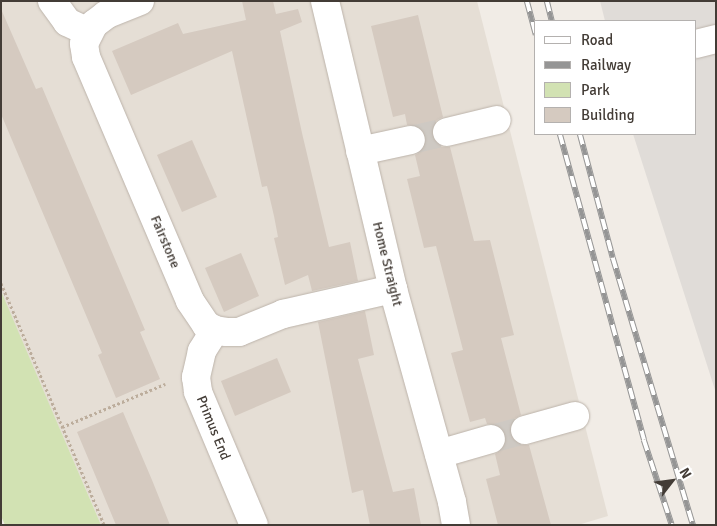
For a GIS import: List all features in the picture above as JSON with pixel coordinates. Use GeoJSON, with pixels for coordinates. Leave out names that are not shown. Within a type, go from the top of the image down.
{"type":"FeatureCollection","features":[{"type":"Feature","properties":{"kind":"street"},"geometry":{"type":"LineString","coordinates":[[52,1],[67,22],[88,32],[94,24],[106,15],[140,1]]}},
{"type":"Feature","properties":{"kind":"street","name":"Home Straight"},"geometry":{"type":"LineString","coordinates":[[325,1],[393,289],[439,454],[456,525]]}},
{"type":"Feature","properties":{"kind":"street","name":"Fairstone"},"geometry":{"type":"LineString","coordinates":[[88,32],[84,44],[86,57],[190,301],[206,325],[215,330]]}},
{"type":"Feature","properties":{"kind":"street"},"geometry":{"type":"LineString","coordinates":[[697,44],[716,39]]}},
{"type":"Feature","properties":{"kind":"street"},"geometry":{"type":"LineString","coordinates":[[446,132],[497,120]]}},
{"type":"Feature","properties":{"kind":"street"},"geometry":{"type":"LineString","coordinates":[[360,151],[411,140]]}},
{"type":"Feature","properties":{"kind":"street"},"geometry":{"type":"LineString","coordinates":[[215,330],[239,332],[283,314],[393,289]]}},
{"type":"Feature","properties":{"kind":"street","name":"Primus End"},"geometry":{"type":"LineString","coordinates":[[215,330],[202,351],[196,377],[203,405],[254,525]]}},
{"type":"Feature","properties":{"kind":"street"},"geometry":{"type":"LineString","coordinates":[[525,430],[575,416]]}},
{"type":"Feature","properties":{"kind":"street"},"geometry":{"type":"LineString","coordinates":[[439,454],[491,439]]}},
{"type":"Feature","properties":{"kind":"path"},"geometry":{"type":"LineString","coordinates":[[1,283],[104,525]]}},
{"type":"Feature","properties":{"kind":"path"},"geometry":{"type":"LineString","coordinates":[[62,427],[178,378],[196,377]]}},
{"type":"Feature","properties":{"kind":"shaded area"},"geometry":{"type":"Polygon","coordinates":[[[1,1],[477,1],[608,516],[578,525],[101,525],[1,293],[1,1]]]}},
{"type":"Feature","properties":{"kind":"shaded area"},"geometry":{"type":"Polygon","coordinates":[[[600,1],[716,1],[716,393],[633,135],[697,135],[697,20],[605,20],[600,1]]]}},
{"type":"Feature","properties":{"kind":"green space"},"geometry":{"type":"Polygon","coordinates":[[[1,291],[101,525],[5,525],[1,516],[1,291]]]}},
{"type":"Feature","properties":{"kind":"building"},"geometry":{"type":"Polygon","coordinates":[[[242,1],[273,1],[276,14],[298,9],[302,22],[280,31],[302,133],[329,247],[350,242],[358,281],[312,291],[308,275],[285,285],[274,238],[278,237],[274,216],[267,186],[262,187],[232,51],[131,95],[112,51],[178,23],[183,34],[246,20],[242,1]]]}},
{"type":"Feature","properties":{"kind":"building"},"geometry":{"type":"Polygon","coordinates":[[[1,9],[36,89],[42,87],[145,330],[140,332],[160,379],[116,398],[98,355],[102,353],[1,114],[1,9]]]}},
{"type":"Feature","properties":{"kind":"building"},"geometry":{"type":"Polygon","coordinates":[[[418,15],[443,117],[437,120],[432,127],[432,136],[435,142],[442,147],[450,147],[474,241],[490,240],[514,335],[501,338],[521,415],[514,419],[510,427],[510,434],[514,441],[522,445],[529,445],[551,525],[498,525],[486,479],[500,475],[495,454],[503,449],[506,435],[501,427],[487,424],[485,418],[470,422],[451,353],[463,350],[436,246],[424,248],[407,179],[420,176],[415,155],[422,151],[426,145],[426,136],[422,129],[416,125],[407,125],[405,114],[393,117],[371,26],[418,15]]]}},
{"type":"Feature","properties":{"kind":"building"},"geometry":{"type":"Polygon","coordinates":[[[192,140],[217,197],[182,212],[157,155],[192,140]]]}},
{"type":"Feature","properties":{"kind":"building"},"geometry":{"type":"Polygon","coordinates":[[[241,253],[259,296],[224,312],[205,268],[241,253]]]}},
{"type":"Feature","properties":{"kind":"building"},"geometry":{"type":"Polygon","coordinates":[[[365,311],[374,355],[358,359],[376,428],[393,492],[414,488],[421,525],[370,525],[363,490],[352,493],[318,322],[365,311]]]}},
{"type":"Feature","properties":{"kind":"building"},"geometry":{"type":"Polygon","coordinates":[[[277,358],[291,392],[235,416],[221,381],[277,358]]]}},
{"type":"Feature","properties":{"kind":"building"},"geometry":{"type":"Polygon","coordinates":[[[123,412],[170,525],[116,525],[77,432],[123,412]]]}},
{"type":"Feature","properties":{"kind":"tunnel"},"geometry":{"type":"LineString","coordinates":[[411,140],[447,132]]}},
{"type":"Feature","properties":{"kind":"tunnel"},"geometry":{"type":"LineString","coordinates":[[491,439],[525,430]]}},
{"type":"Feature","properties":{"kind":"railway"},"geometry":{"type":"LineString","coordinates":[[527,1],[534,27]]}},
{"type":"Feature","properties":{"kind":"railway"},"geometry":{"type":"LineString","coordinates":[[547,1],[552,20]]}},
{"type":"Feature","properties":{"kind":"railway"},"geometry":{"type":"LineString","coordinates":[[560,135],[644,440],[672,525]]}},
{"type":"Feature","properties":{"kind":"railway"},"geometry":{"type":"LineString","coordinates":[[580,135],[613,258],[693,525]]}}]}
